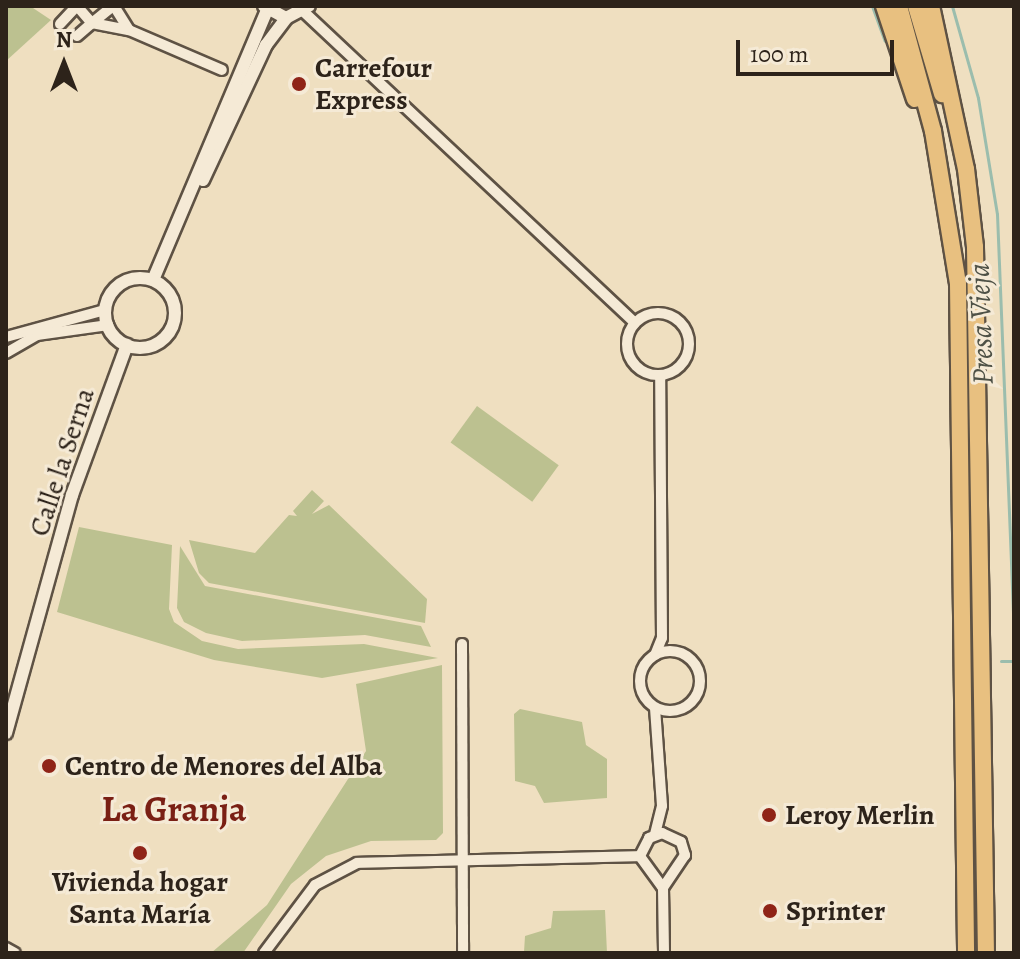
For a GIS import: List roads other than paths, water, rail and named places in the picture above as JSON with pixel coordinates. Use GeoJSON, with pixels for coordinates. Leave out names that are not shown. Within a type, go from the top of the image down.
{"type":"FeatureCollection","features":[{"type":"Feature","properties":{"kind":"highway"},"geometry":{"type":"LineString","coordinates":[[884,6],[924,133],[961,355]]}},
{"type":"Feature","properties":{"kind":"highway"},"geometry":{"type":"LineString","coordinates":[[899,6],[950,214],[961,355],[966,953]]}},
{"type":"Feature","properties":{"kind":"highway"},"geometry":{"type":"LineString","coordinates":[[916,6],[949,127],[975,284]]}},
{"type":"Feature","properties":{"kind":"highway"},"geometry":{"type":"LineString","coordinates":[[931,6],[966,169],[975,284],[986,953]]}},
{"type":"Feature","properties":{"kind":"street"},"geometry":{"type":"LineString","coordinates":[[60,24],[77,6],[92,23],[129,30],[222,70]]}},
{"type":"Feature","properties":{"kind":"street"},"geometry":{"type":"LineString","coordinates":[[77,36],[113,6],[129,30]]}},
{"type":"Feature","properties":{"kind":"street"},"geometry":{"type":"LineString","coordinates":[[178,225],[265,8],[286,18]]}},
{"type":"Feature","properties":{"kind":"street"},"geometry":{"type":"LineString","coordinates":[[153,280],[266,45],[286,18],[306,9],[635,323]]}},
{"type":"Feature","properties":{"kind":"street"},"geometry":{"type":"LineString","coordinates":[[6,337],[105,310],[123,283],[153,280]]}},
{"type":"Feature","properties":{"kind":"street"},"geometry":{"type":"LineString","coordinates":[[105,310],[108,325],[127,345],[155,344],[171,330],[172,299],[153,280]]}},
{"type":"Feature","properties":{"kind":"street"},"geometry":{"type":"LineString","coordinates":[[663,313],[687,331],[685,360],[660,375],[642,371],[630,357],[635,323],[663,313]]}},
{"type":"Feature","properties":{"kind":"street"},"geometry":{"type":"LineString","coordinates":[[6,353],[37,335],[108,325]]}},
{"type":"Feature","properties":{"kind":"street","name":"Calle la Serna"},"geometry":{"type":"LineString","coordinates":[[6,733],[72,495],[127,345]]}},
{"type":"Feature","properties":{"kind":"street"},"geometry":{"type":"LineString","coordinates":[[660,375],[662,638],[639,685],[655,708],[661,731],[662,816],[669,834],[685,855],[663,888]]}},
{"type":"Feature","properties":{"kind":"street"},"geometry":{"type":"LineString","coordinates":[[661,731],[674,712],[692,703],[700,686],[691,659],[673,651],[662,638]]}},
{"type":"Feature","properties":{"kind":"street"},"geometry":{"type":"LineString","coordinates":[[462,644],[463,953]]}},
{"type":"Feature","properties":{"kind":"street"},"geometry":{"type":"LineString","coordinates":[[655,655],[673,651]]}},
{"type":"Feature","properties":{"kind":"street"},"geometry":{"type":"LineString","coordinates":[[655,708],[674,712]]}},
{"type":"Feature","properties":{"kind":"street"},"geometry":{"type":"LineString","coordinates":[[640,856],[655,835],[662,816]]}},
{"type":"Feature","properties":{"kind":"street"},"geometry":{"type":"LineString","coordinates":[[655,835],[669,834]]}},
{"type":"Feature","properties":{"kind":"street"},"geometry":{"type":"LineString","coordinates":[[264,953],[293,909],[340,869],[381,858],[640,856]]}},
{"type":"Feature","properties":{"kind":"street"},"geometry":{"type":"LineString","coordinates":[[640,856],[663,888],[664,953]]}},
{"type":"Feature","properties":{"kind":"street"},"geometry":{"type":"LineString","coordinates":[[656,877],[671,877]]}},
{"type":"Feature","properties":{"kind":"street"},"geometry":{"type":"LineString","coordinates":[[6,948],[15,953]]}},
{"type":"Feature","properties":{"kind":"waterway","name":"Presa Vieja"},"geometry":{"type":"LineString","coordinates":[[872,6],[885,41]]}},
{"type":"Feature","properties":{"kind":"waterway","name":"Presa Vieja"},"geometry":{"type":"LineString","coordinates":[[952,6],[978,98],[997,214],[1014,631]]}},
{"type":"Feature","properties":{"kind":"waterway"},"geometry":{"type":"LineString","coordinates":[[1001,661],[1014,661]]}},
{"type":"Feature","properties":{"kind":"place","name":"Carrefour Express"},"geometry":{"type":"Point","coordinates":[299,84]}},
{"type":"Feature","properties":{"kind":"place","name":"Centro de Menores del Alba"},"geometry":{"type":"Point","coordinates":[49,766]}},
{"type":"Feature","properties":{"kind":"place","name":"Leroy Merlin"},"geometry":{"type":"Point","coordinates":[769,815]}},
{"type":"Feature","properties":{"kind":"place","name":"Vivienda hogar Santa María"},"geometry":{"type":"Point","coordinates":[140,853]}},
{"type":"Feature","properties":{"kind":"place","name":"Sprinter"},"geometry":{"type":"Point","coordinates":[770,911]}},
{"type":"Feature","properties":{"kind":"district","name":"La Granja"},"geometry":{"type":"Point","coordinates":[174,809]}}]}
